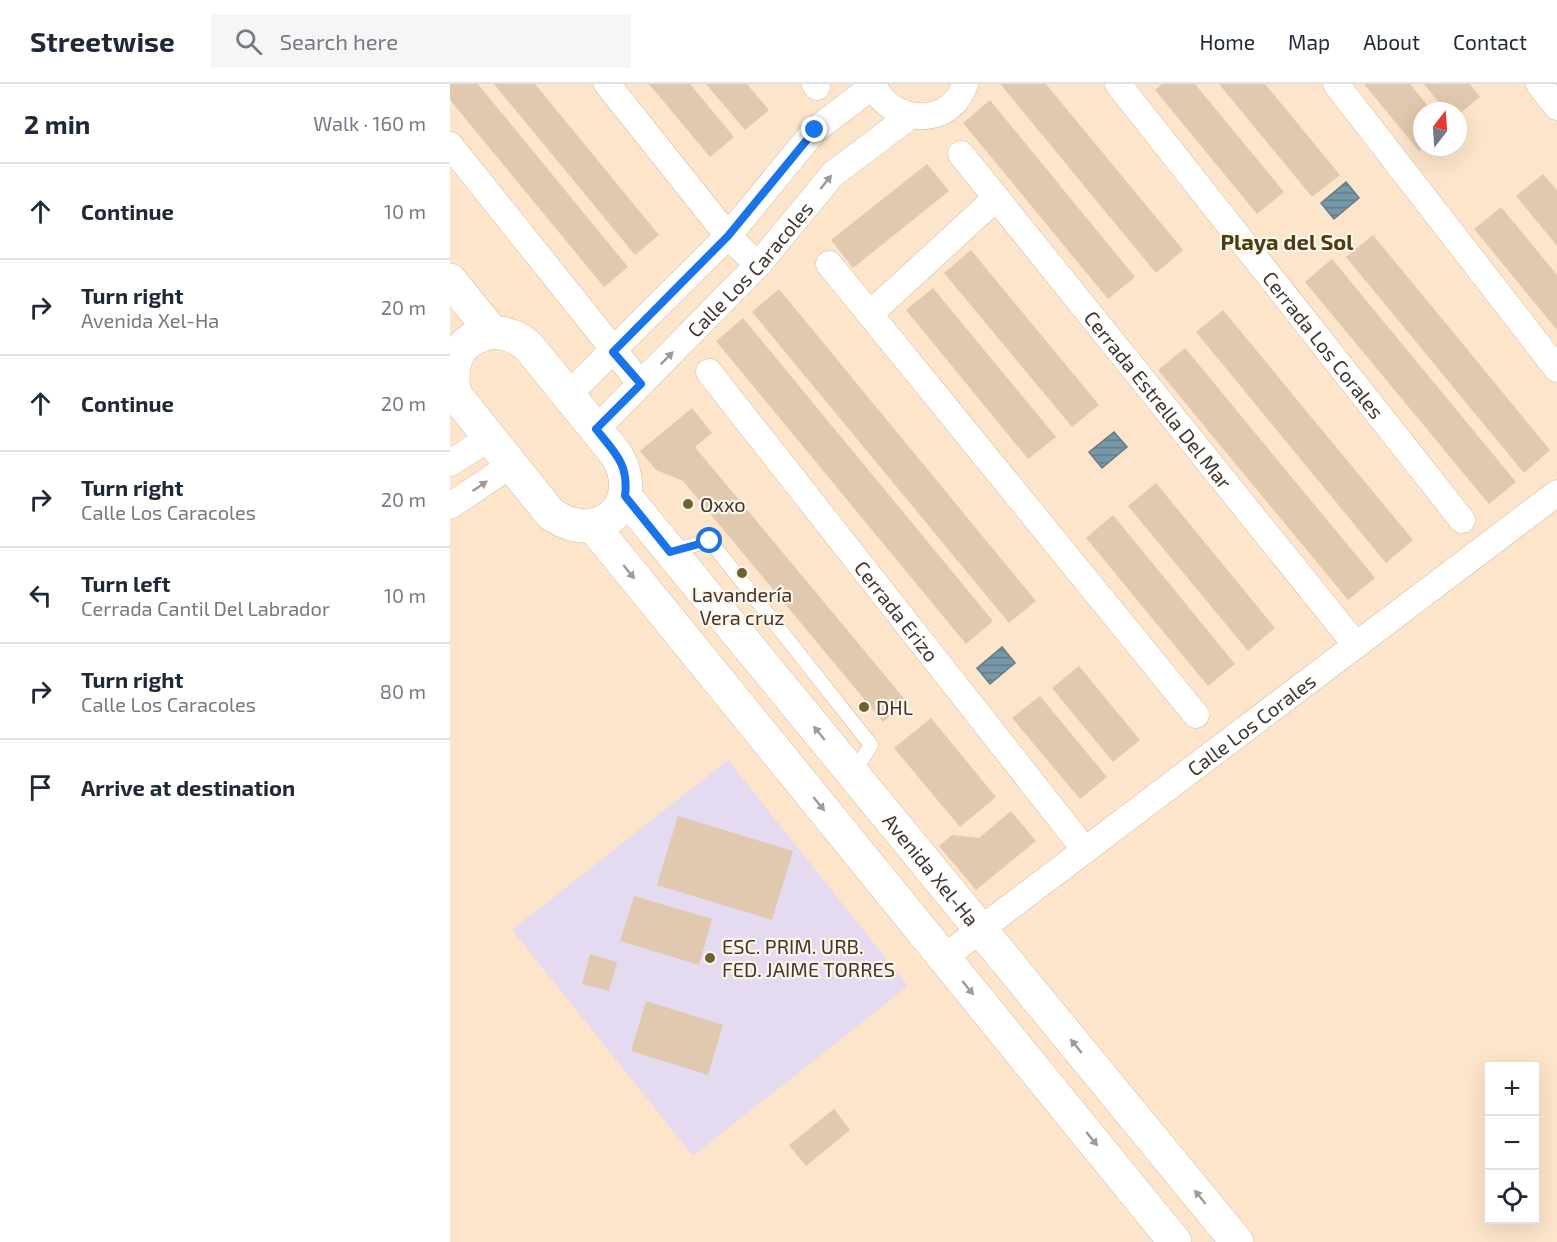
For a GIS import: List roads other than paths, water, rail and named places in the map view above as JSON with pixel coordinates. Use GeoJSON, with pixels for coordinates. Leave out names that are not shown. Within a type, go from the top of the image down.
{"type":"FeatureCollection","features":[{"type":"Feature","properties":{"kind":"street"},"geometry":{"type":"LineString","coordinates":[[607,84],[728,236],[758,265]]}},
{"type":"Feature","properties":{"kind":"street"},"geometry":{"type":"LineString","coordinates":[[873,85],[882,100],[895,110],[910,116],[926,117],[941,112],[954,102],[965,84]]}},
{"type":"Feature","properties":{"kind":"street"},"geometry":{"type":"LineString","coordinates":[[1336,84],[1557,369]]}},
{"type":"Feature","properties":{"kind":"street"},"geometry":{"type":"LineString","coordinates":[[1539,84],[1557,107]]}},
{"type":"Feature","properties":{"kind":"street","name":"Calle Los Caracoles"},"geometry":{"type":"LineString","coordinates":[[568,395],[728,236],[815,130],[873,85]]}},
{"type":"Feature","properties":{"kind":"street","name":"Cerrada Los Corales"},"geometry":{"type":"LineString","coordinates":[[1128,88],[1462,520]]}},
{"type":"Feature","properties":{"kind":"street","name":"Calle Los Caracoles"},"geometry":{"type":"LineString","coordinates":[[596,429],[758,265],[833,174],[910,116]]}},
{"type":"Feature","properties":{"kind":"street"},"geometry":{"type":"LineString","coordinates":[[450,146],[613,352],[641,384]]}},
{"type":"Feature","properties":{"kind":"street","name":"Cerrada Estrella Del Mar"},"geometry":{"type":"LineString","coordinates":[[961,154],[1356,645]]}},
{"type":"Feature","properties":{"kind":"street"},"geometry":{"type":"LineString","coordinates":[[870,314],[996,198]]}},
{"type":"Feature","properties":{"kind":"street"},"geometry":{"type":"LineString","coordinates":[[829,264],[1196,715]]}},
{"type":"Feature","properties":{"kind":"street"},"geometry":{"type":"LineString","coordinates":[[450,280],[492,332]]}},
{"type":"Feature","properties":{"kind":"street"},"geometry":{"type":"LineString","coordinates":[[492,332],[506,333],[519,338],[529,347],[623,466],[627,481],[625,496],[618,510],[607,520],[592,526],[577,527],[562,522],[550,513],[454,393],[451,363],[467,342],[479,335],[492,332]]}},
{"type":"Feature","properties":{"kind":"street","name":"Cerrada Erizo"},"geometry":{"type":"LineString","coordinates":[[709,372],[1085,850]]}},
{"type":"Feature","properties":{"kind":"street"},"geometry":{"type":"LineString","coordinates":[[450,463],[489,438]]}},
{"type":"Feature","properties":{"kind":"street"},"geometry":{"type":"LineString","coordinates":[[450,506],[511,465]]}},
{"type":"Feature","properties":{"kind":"street","name":"Calle Los Corales"},"geometry":{"type":"LineString","coordinates":[[944,958],[1557,493]]}},
{"type":"Feature","properties":{"kind":"street","name":"Avenida Xel-Ha"},"geometry":{"type":"LineString","coordinates":[[625,496],[1237,1242]]}},
{"type":"Feature","properties":{"kind":"street"},"geometry":{"type":"LineString","coordinates":[[592,526],[1175,1242]]}},
{"type":"Feature","properties":{"kind":"street"},"geometry":{"type":"LineString","coordinates":[[726,691],[761,661]]}},
{"type":"Feature","properties":{"kind":"lane"},"geometry":{"type":"LineString","coordinates":[[670,552],[710,541],[871,745],[853,774]]}},
{"type":"Feature","properties":{"kind":"water"},"geometry":{"type":"Polygon","coordinates":[[[1346,182],[1359,198],[1334,219],[1321,203],[1346,182]]]}},
{"type":"Feature","properties":{"kind":"water"},"geometry":{"type":"Polygon","coordinates":[[[1114,432],[1127,447],[1102,468],[1089,452],[1114,432]]]}},
{"type":"Feature","properties":{"kind":"water"},"geometry":{"type":"Polygon","coordinates":[[[1002,647],[1015,663],[990,684],[977,668],[1002,647]]]}},
{"type":"Feature","properties":{"kind":"place","name":"Oxxo"},"geometry":{"type":"Point","coordinates":[688,504]}},
{"type":"Feature","properties":{"kind":"place","name":"Lavandería Vera cruz"},"geometry":{"type":"Point","coordinates":[742,573]}},
{"type":"Feature","properties":{"kind":"place","name":"DHL"},"geometry":{"type":"Point","coordinates":[864,707]}},
{"type":"Feature","properties":{"kind":"place","name":"ESC. PRIM. URB. FED. JAIME TORRES"},"geometry":{"type":"Point","coordinates":[710,958]}},
{"type":"Feature","properties":{"kind":"district","name":"Playa del Sol"},"geometry":{"type":"Point","coordinates":[1287,241]}}]}
